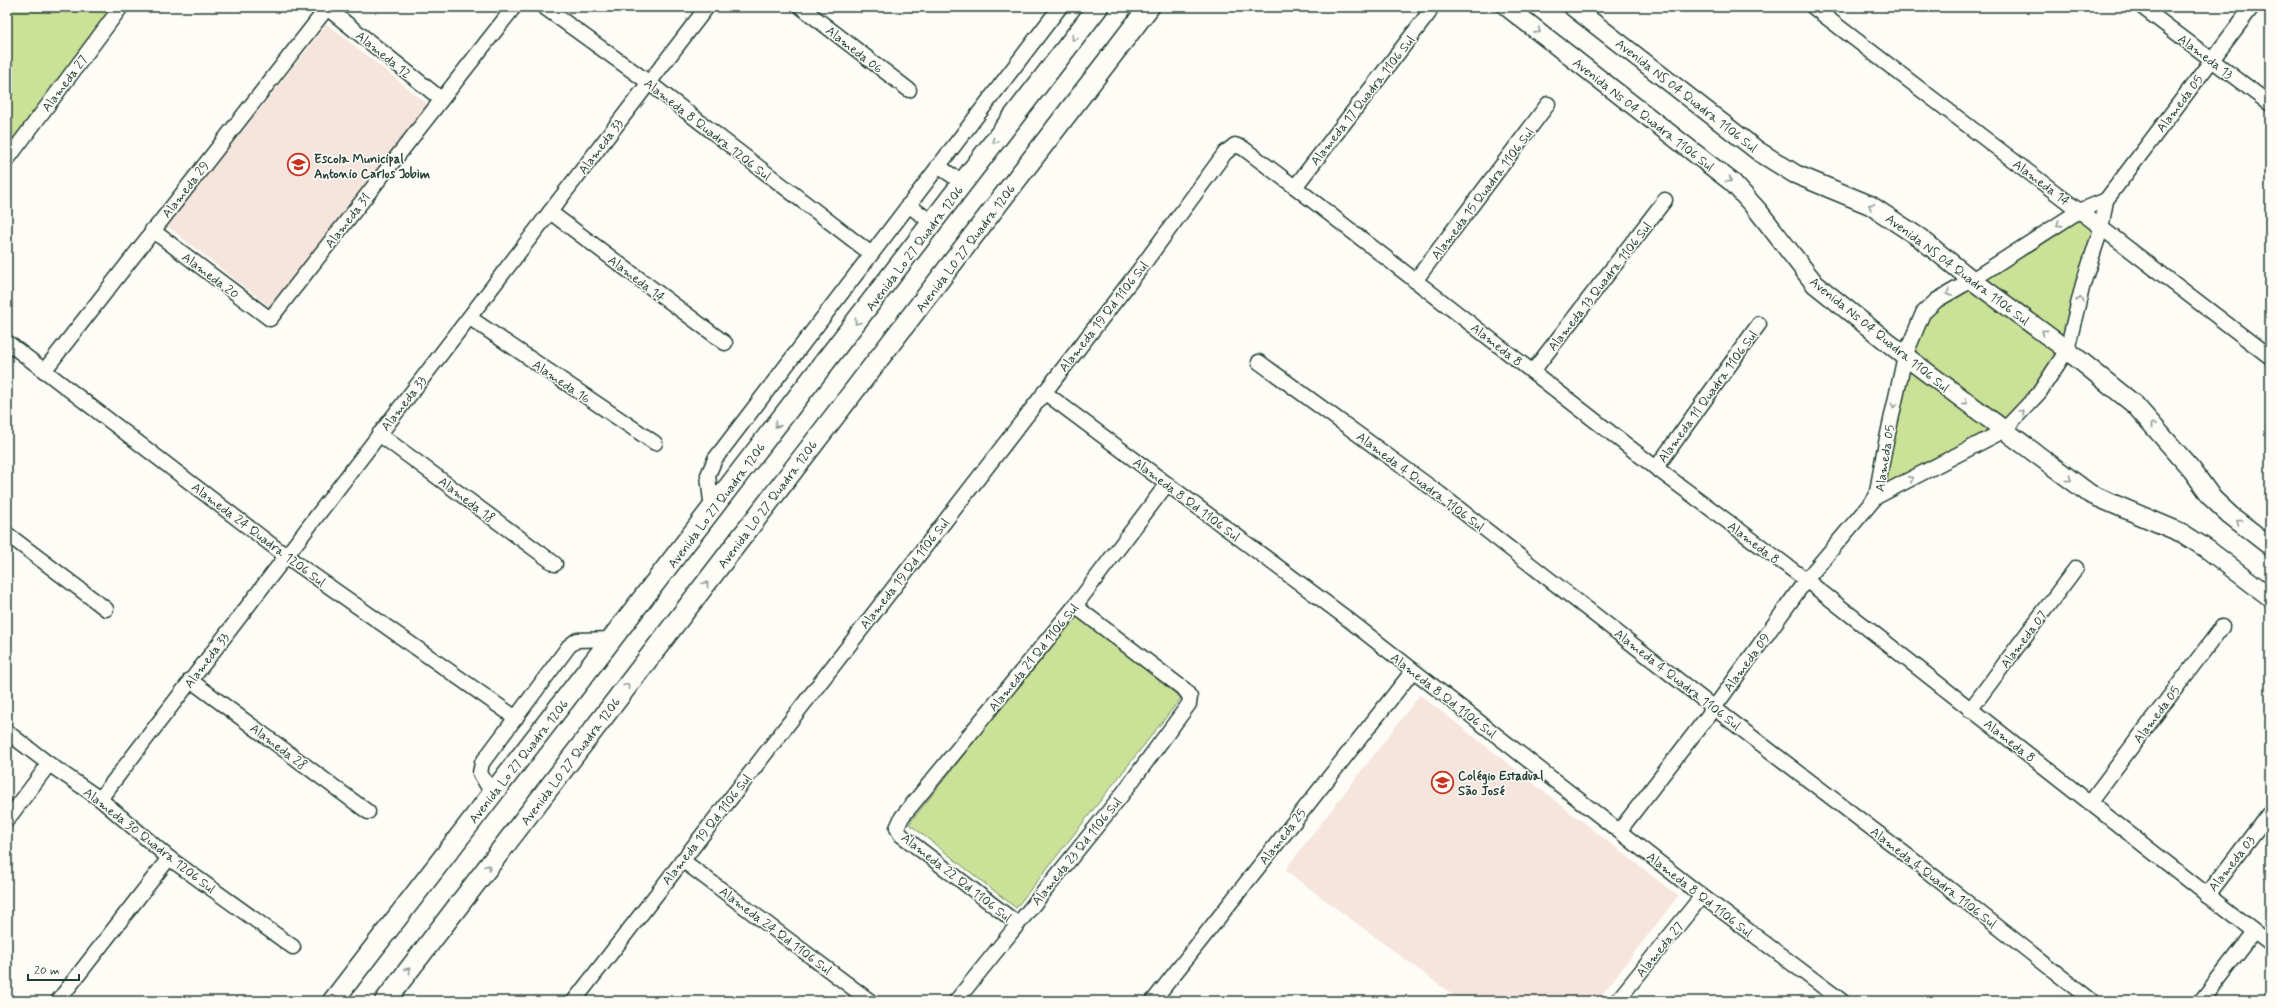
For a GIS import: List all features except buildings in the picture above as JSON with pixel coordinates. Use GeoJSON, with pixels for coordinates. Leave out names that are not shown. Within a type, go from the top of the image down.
{"type":"FeatureCollection","features":[{"type":"Feature","properties":{"kind":"main road","name":"Avenida Lo 27 Quadra 1206"},"geometry":{"type":"LineString","coordinates":[[333,1001],[614,639],[1098,7]]}},
{"type":"Feature","properties":{"kind":"main road","name":"Avenida L0 27 Quadra 1206"},"geometry":{"type":"LineString","coordinates":[[385,1001],[1149,7]]}},
{"type":"Feature","properties":{"kind":"street","name":"Alameda 27"},"geometry":{"type":"LineString","coordinates":[[7,160],[121,7]]}},
{"type":"Feature","properties":{"kind":"street","name":"Alameda 31"},"geometry":{"type":"LineString","coordinates":[[270,319],[514,7]]}},
{"type":"Feature","properties":{"kind":"street","name":"Alameda 8 Quadra 1206 Sul"},"geometry":{"type":"LineString","coordinates":[[544,7],[648,82],[870,253]]}},
{"type":"Feature","properties":{"kind":"street","name":"Alameda 33"},"geometry":{"type":"LineString","coordinates":[[100,799],[379,434],[470,318],[648,82],[707,7]]}},
{"type":"Feature","properties":{"kind":"street","name":"Alameda 06"},"geometry":{"type":"LineString","coordinates":[[801,7],[908,90]]}},
{"type":"Feature","properties":{"kind":"street"},"geometry":{"type":"LineString","coordinates":[[712,511],[708,475],[713,463],[870,253],[1060,7]]}},
{"type":"Feature","properties":{"kind":"street","name":"Avenida Ns 04 Quadra 1106 Sul"},"geometry":{"type":"LineString","coordinates":[[1507,7],[1733,183],[1759,212],[1815,284],[1904,356],[2090,494],[2182,533],[2270,597]]}},
{"type":"Feature","properties":{"kind":"street","name":"Avenida NS 04 Quadra 1106 Sul"},"geometry":{"type":"LineString","coordinates":[[1573,7],[1758,151],[1795,174],[1870,205],[1920,238],[1972,280],[2067,350],[2135,405],[2192,470],[2213,499],[2230,515],[2270,546]]}},
{"type":"Feature","properties":{"kind":"street","name":"Alameda 14"},"geometry":{"type":"LineString","coordinates":[[1813,7],[2270,357]]}},
{"type":"Feature","properties":{"kind":"street","name":"Alameda 13"},"geometry":{"type":"LineString","coordinates":[[2142,7],[2270,104]]}},
{"type":"Feature","properties":{"kind":"street","name":"Alameda 05"},"geometry":{"type":"LineString","coordinates":[[1876,497],[2003,430],[2039,393],[2067,350],[2083,284],[2101,228],[2106,200],[2252,7]]}},
{"type":"Feature","properties":{"kind":"street","name":"Alameda 12"},"geometry":{"type":"LineString","coordinates":[[327,8],[441,100]]}},
{"type":"Feature","properties":{"kind":"street","name":"Alameda 29"},"geometry":{"type":"LineString","coordinates":[[44,371],[152,230],[327,8]]}},
{"type":"Feature","properties":{"kind":"street","name":"Alameda 17 Quadra 1106 Sul"},"geometry":{"type":"LineString","coordinates":[[1295,187],[1429,13]]}},
{"type":"Feature","properties":{"kind":"street","name":"Alameda 15 Quadra 1106 Sul"},"geometry":{"type":"LineString","coordinates":[[1415,281],[1548,104]]}},
{"type":"Feature","properties":{"kind":"street","name":"Alameda 8"},"geometry":{"type":"LineString","coordinates":[[1235,145],[1243,148],[1295,187],[1656,468],[1806,580],[1970,710],[2207,894],[2253,933],[2270,944]]}},
{"type":"Feature","properties":{"kind":"street","name":"Alameda 19 Qd 1106 Sul"},"geometry":{"type":"LineString","coordinates":[[574,1001],[1140,269],[1225,153],[1235,145]]}},
{"type":"Feature","properties":{"kind":"street"},"geometry":{"type":"LineString","coordinates":[[938,166],[963,183]]}},
{"type":"Feature","properties":{"kind":"street","name":"Alameda 13 Quadra 1106 Sul"},"geometry":{"type":"LineString","coordinates":[[1532,371],[1665,200]]}},
{"type":"Feature","properties":{"kind":"street","name":"Alameda 05"},"geometry":{"type":"LineString","coordinates":[[1876,497],[1904,356],[1924,313],[1937,300],[1972,280],[2079,211],[2106,200]]}},
{"type":"Feature","properties":{"kind":"street"},"geometry":{"type":"LineString","coordinates":[[908,205],[933,223]]}},
{"type":"Feature","properties":{"kind":"street","name":"Alameda 14"},"geometry":{"type":"LineString","coordinates":[[550,212],[724,343]]}},
{"type":"Feature","properties":{"kind":"street","name":"Alameda 20"},"geometry":{"type":"LineString","coordinates":[[152,230],[270,319]]}},
{"type":"Feature","properties":{"kind":"street","name":"Alameda 16"},"geometry":{"type":"LineString","coordinates":[[470,318],[655,443]]}},
{"type":"Feature","properties":{"kind":"street","name":"Alameda 11 Quadra 1106 Sul"},"geometry":{"type":"LineString","coordinates":[[1656,468],[1759,324]]}},
{"type":"Feature","properties":{"kind":"street","name":"Alameda 24 Quadra 1206 Sul"},"geometry":{"type":"LineString","coordinates":[[7,342],[286,556],[516,718]]}},
{"type":"Feature","properties":{"kind":"street","name":"Alameda 4 Quadra 1106 Sul"},"geometry":{"type":"LineString","coordinates":[[1260,362],[1440,494],[1714,708],[1914,860],[2092,1001]]}},
{"type":"Feature","properties":{"kind":"street","name":"Alameda 8 Qd 1106 Sul"},"geometry":{"type":"LineString","coordinates":[[1044,392],[1345,617],[1412,672],[1620,830],[1702,896],[1842,1001]]}},
{"type":"Feature","properties":{"kind":"street","name":"Alameda 18"},"geometry":{"type":"LineString","coordinates":[[379,434],[554,564]]}},
{"type":"Feature","properties":{"kind":"street","name":"Alameda 21 Qd 1106 Sul"},"geometry":{"type":"LineString","coordinates":[[897,828],[902,817],[1075,606],[1167,484]]}},
{"type":"Feature","properties":{"kind":"street","name":"Alameda 09"},"geometry":{"type":"LineString","coordinates":[[1620,830],[1714,708],[1806,580],[1876,497]]}},
{"type":"Feature","properties":{"kind":"street"},"geometry":{"type":"LineString","coordinates":[[7,534],[106,609]]}},
{"type":"Feature","properties":{"kind":"street","name":"Alameda 07"},"geometry":{"type":"LineString","coordinates":[[1970,710],[2076,568]]}},
{"type":"Feature","properties":{"kind":"street","name":"Alameda 23 Qd 1106 Sul"},"geometry":{"type":"LineString","coordinates":[[956,1001],[1120,796],[1189,704],[1190,697],[1185,690],[1075,606]]}},
{"type":"Feature","properties":{"kind":"street","name":"Alameda 05"},"geometry":{"type":"LineString","coordinates":[[2090,802],[2222,627]]}},
{"type":"Feature","properties":{"kind":"street"},"geometry":{"type":"LineString","coordinates":[[493,795],[480,773],[482,763],[569,646],[577,640],[614,639]]}},
{"type":"Feature","properties":{"kind":"street","name":"Alameda 25"},"geometry":{"type":"LineString","coordinates":[[1153,1001],[1412,672]]}},
{"type":"Feature","properties":{"kind":"street","name":"Alameda 28"},"geometry":{"type":"LineString","coordinates":[[190,680],[368,812]]}},
{"type":"Feature","properties":{"kind":"street","name":"Alameda 30 Quadra 1206 Sul"},"geometry":{"type":"LineString","coordinates":[[7,732],[48,764],[100,799],[169,858],[293,947]]}},
{"type":"Feature","properties":{"kind":"street"},"geometry":{"type":"LineString","coordinates":[[7,820],[48,764]]}},
{"type":"Feature","properties":{"kind":"street","name":"Alameda 03"},"geometry":{"type":"LineString","coordinates":[[2207,894],[2270,812]]}},
{"type":"Feature","properties":{"kind":"street","name":"Alameda 22 Qd 1106 Sul"},"geometry":{"type":"LineString","coordinates":[[897,828],[901,835],[1018,924]]}},
{"type":"Feature","properties":{"kind":"street"},"geometry":{"type":"LineString","coordinates":[[58,1001],[169,858]]}},
{"type":"Feature","properties":{"kind":"street","name":"Alameda 24 Qd 1106 Sul"},"geometry":{"type":"LineString","coordinates":[[682,860],[870,1001]]}},
{"type":"Feature","properties":{"kind":"street","name":"Alameda 27"},"geometry":{"type":"LineString","coordinates":[[1618,1001],[1702,896]]}},
{"type":"Feature","properties":{"kind":"street"},"geometry":{"type":"LineString","coordinates":[[2200,1001],[2253,933]]}},
{"type":"Feature","properties":{"kind":"shaded area","name":"Escola Municipal Antonio Carlos Jobim"},"geometry":{"type":"Polygon","coordinates":[[[327,24],[429,105],[270,307],[167,226],[327,24]]]}},
{"type":"Feature","properties":{"kind":"shaded area","name":"Colégio Estadual São José"},"geometry":{"type":"Polygon","coordinates":[[[1420,695],[1678,896],[1597,1001],[1461,1001],[1285,870],[1420,695]]]}},
{"type":"Feature","properties":{"kind":"green space"},"geometry":{"type":"Polygon","coordinates":[[[7,7],[118,7],[7,147],[7,7]]]}},
{"type":"Feature","properties":{"kind":"green space"},"geometry":{"type":"Polygon","coordinates":[[[2106,200],[2067,350],[2055,342],[2054,372],[2024,411],[1876,497],[1923,313],[2106,200]]]}},
{"type":"Feature","properties":{"kind":"green space"},"geometry":{"type":"Polygon","coordinates":[[[1075,614],[1181,698],[1016,908],[909,824],[1075,614]]]}},
{"type":"Feature","properties":{"kind":"place","name":"Escola Municipal Antonio Carlos Jobim"},"geometry":{"type":"Point","coordinates":[298,165]}},
{"type":"Feature","properties":{"kind":"place","name":"Colégio Estadual São José"},"geometry":{"type":"Point","coordinates":[1442,782]}}]}
